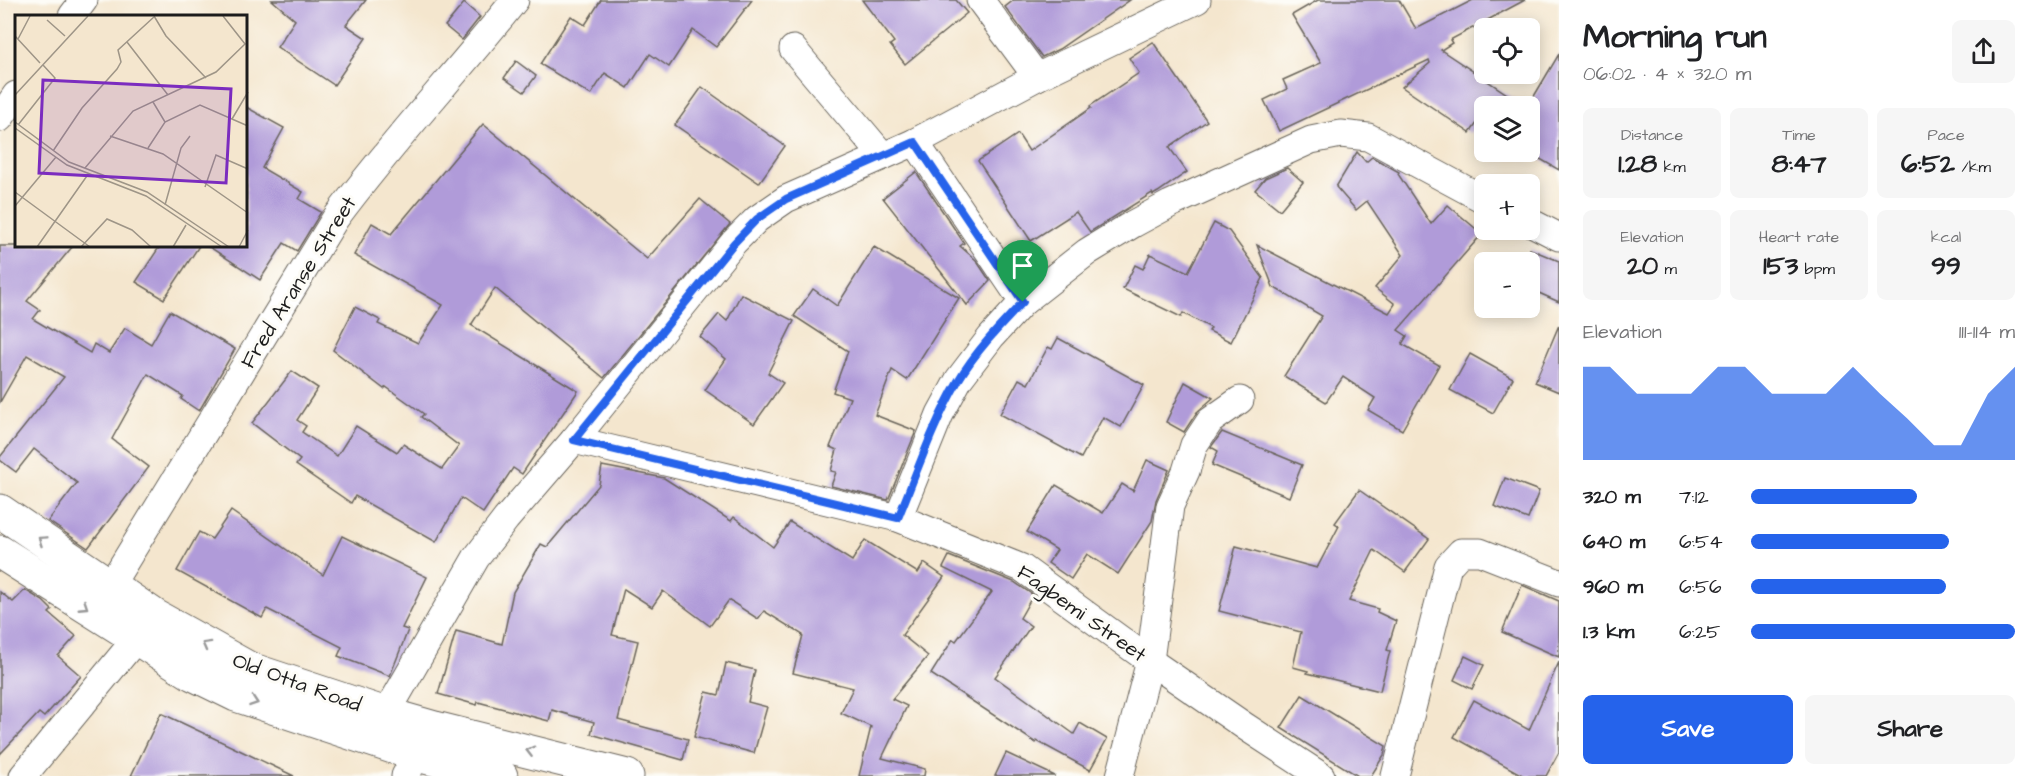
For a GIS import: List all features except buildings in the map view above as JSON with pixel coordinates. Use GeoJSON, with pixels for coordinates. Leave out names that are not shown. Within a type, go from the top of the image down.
{"type":"FeatureCollection","features":[{"type":"Feature","properties":{"kind":"street"},"geometry":{"type":"LineString","coordinates":[[73,15],[84,0]]}},
{"type":"Feature","properties":{"kind":"street","name":"Fred Aranse Street"},"geometry":{"type":"LineString","coordinates":[[110,586],[335,219],[366,177],[515,0]]}},
{"type":"Feature","properties":{"kind":"street"},"geometry":{"type":"LineString","coordinates":[[980,0],[1037,77]]}},
{"type":"Feature","properties":{"kind":"street"},"geometry":{"type":"LineString","coordinates":[[386,714],[476,558],[734,243],[757,219],[786,199],[915,142],[1037,77],[1197,0]]}},
{"type":"Feature","properties":{"kind":"street"},"geometry":{"type":"LineString","coordinates":[[793,49],[883,156]]}},
{"type":"Feature","properties":{"kind":"street"},"geometry":{"type":"LineString","coordinates":[[0,118],[15,96]]}},
{"type":"Feature","properties":{"kind":"street"},"geometry":{"type":"LineString","coordinates":[[898,518],[940,414],[959,379],[991,337],[1023,302],[1087,252],[1132,224],[1170,204],[1311,140],[1341,134],[1368,137],[1474,194]]}},
{"type":"Feature","properties":{"kind":"street"},"geometry":{"type":"LineString","coordinates":[[915,142],[1023,302]]}},
{"type":"Feature","properties":{"kind":"street"},"geometry":{"type":"LineString","coordinates":[[1540,227],[1559,237]]}},
{"type":"Feature","properties":{"kind":"street"},"geometry":{"type":"LineString","coordinates":[[1120,776],[1150,661],[1170,506],[1186,471],[1194,445],[1210,421],[1240,400]]}},
{"type":"Feature","properties":{"kind":"street","name":"Fagbemi Street"},"geometry":{"type":"LineString","coordinates":[[574,440],[898,518],[1022,568],[1150,661],[1321,776]]}},
{"type":"Feature","properties":{"kind":"street","name":"Old Otta Road"},"geometry":{"type":"LineString","coordinates":[[0,511],[155,616],[250,669],[435,729],[627,776]]}},
{"type":"Feature","properties":{"kind":"street","name":"Old Otta Road"},"geometry":{"type":"LineString","coordinates":[[0,552],[193,674],[236,695],[411,766],[501,776]]}},
{"type":"Feature","properties":{"kind":"street"},"geometry":{"type":"LineString","coordinates":[[1395,776],[1448,566],[1461,552],[1480,552],[1559,583]]}},
{"type":"Feature","properties":{"kind":"street"},"geometry":{"type":"LineString","coordinates":[[23,776],[136,639]]}},
{"type":"Feature","properties":{"kind":"route"},"geometry":{"type":"LineString","coordinates":[[915,142],[1023,302],[991,337],[959,379],[940,414],[898,518],[574,440],[734,243],[757,219],[786,199],[915,142]]}}]}
